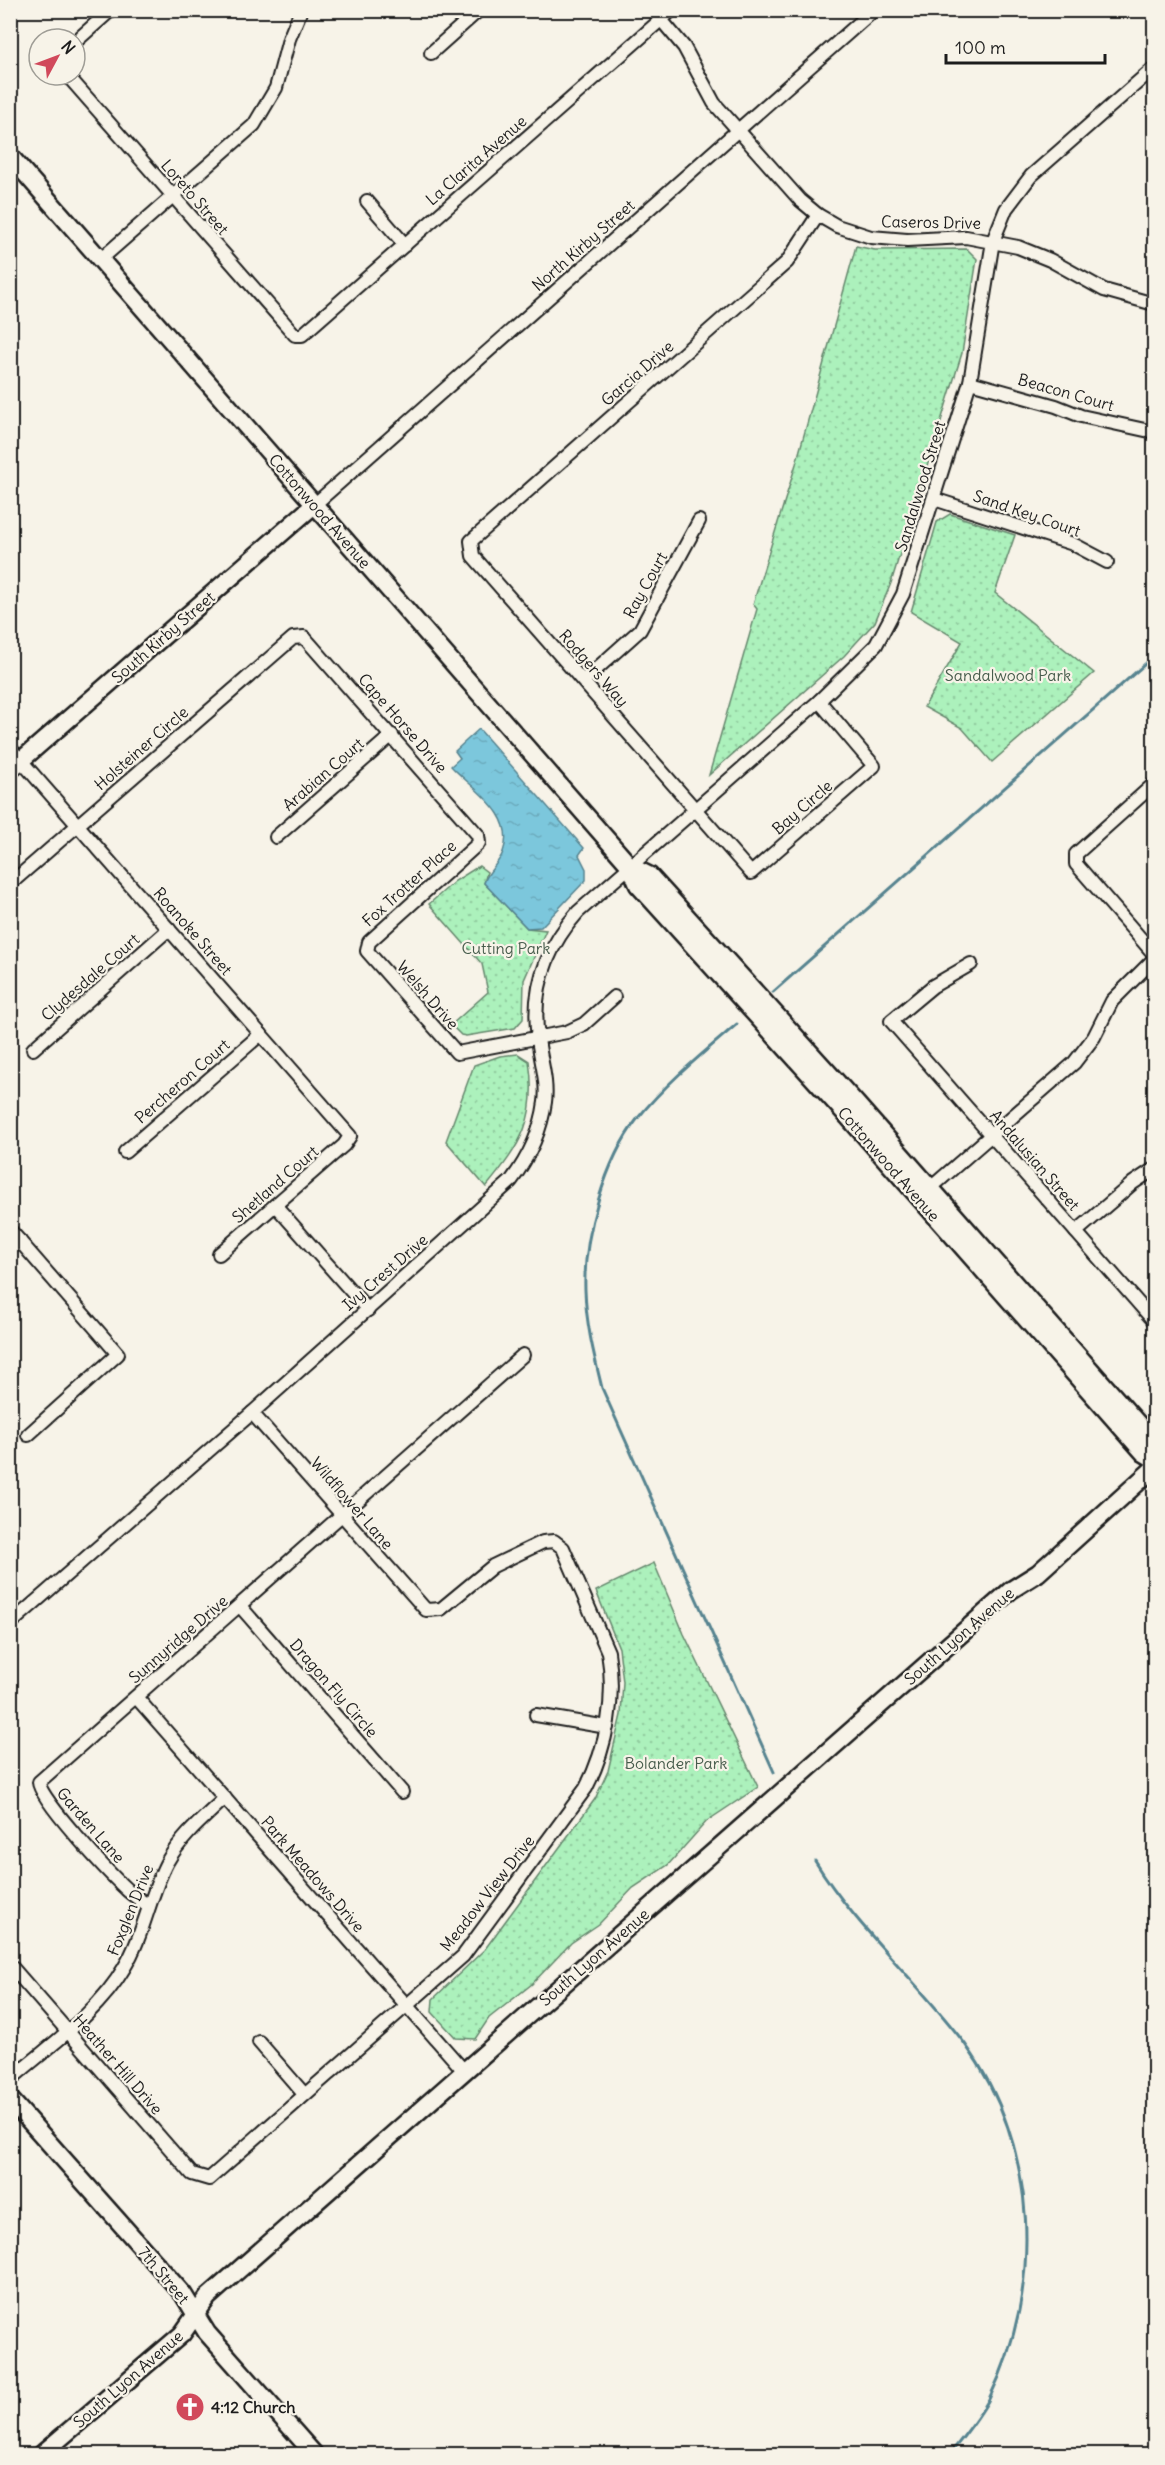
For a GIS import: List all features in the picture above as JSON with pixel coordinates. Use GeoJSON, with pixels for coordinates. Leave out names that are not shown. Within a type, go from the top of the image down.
{"type":"FeatureCollection","features":[{"type":"Feature","properties":{"kind":"street"},"geometry":{"type":"LineString","coordinates":[[87,31],[111,10]]}},
{"type":"Feature","properties":{"kind":"street"},"geometry":{"type":"LineString","coordinates":[[101,259],[243,136],[263,113],[276,88],[289,39],[301,10]]}},
{"type":"Feature","properties":{"kind":"street"},"geometry":{"type":"LineString","coordinates":[[431,53],[479,10]]}},
{"type":"Feature","properties":{"kind":"street","name":"La Clarita Avenue"},"geometry":{"type":"LineString","coordinates":[[302,335],[657,15],[672,10]]}},
{"type":"Feature","properties":{"kind":"street","name":"North Kirby Street"},"geometry":{"type":"LineString","coordinates":[[314,505],[874,10]]}},
{"type":"Feature","properties":{"kind":"street","name":"Caseros Drive"},"geometry":{"type":"LineString","coordinates":[[657,15],[689,56],[714,103],[800,200],[818,215],[844,229],[872,237],[907,240],[966,237],[993,241],[1050,260],[1104,290],[1155,304]]}},
{"type":"Feature","properties":{"kind":"street","name":"Sandalwood Street"},"geometry":{"type":"LineString","coordinates":[[630,866],[861,662],[887,629],[903,594],[970,382],[993,241],[1006,209],[1031,176],[1155,68]]}},
{"type":"Feature","properties":{"kind":"street","name":"Loreto Street"},"geometry":{"type":"LineString","coordinates":[[77,87],[295,335],[302,335]]}},
{"type":"Feature","properties":{"kind":"street","name":"Cottonwood Avenue"},"geometry":{"type":"LineString","coordinates":[[10,156],[630,866],[650,876],[925,1193],[1144,1453],[1155,1459]]}},
{"type":"Feature","properties":{"kind":"street"},"geometry":{"type":"LineString","coordinates":[[367,201],[405,244]]}},
{"type":"Feature","properties":{"kind":"street","name":"Garcia Drive"},"geometry":{"type":"LineString","coordinates":[[470,548],[471,541],[773,275],[798,248],[818,215]]}},
{"type":"Feature","properties":{"kind":"street","name":"Beacon Court"},"geometry":{"type":"LineString","coordinates":[[970,382],[1056,406],[1081,416],[1155,432]]}},
{"type":"Feature","properties":{"kind":"street","name":"Sand Key Court"},"geometry":{"type":"LineString","coordinates":[[934,499],[1073,544],[1107,562]]}},
{"type":"Feature","properties":{"kind":"street","name":"South Kirby Street"},"geometry":{"type":"LineString","coordinates":[[14,759],[314,505]]}},
{"type":"Feature","properties":{"kind":"street","name":"Ray Court"},"geometry":{"type":"LineString","coordinates":[[583,681],[627,643],[645,623],[699,521]]}},
{"type":"Feature","properties":{"kind":"street","name":"Rodgers Way"},"geometry":{"type":"LineString","coordinates":[[470,548],[473,556],[695,809]]}},
{"type":"Feature","properties":{"kind":"street","name":"Cape Horse Drive"},"geometry":{"type":"LineString","coordinates":[[293,638],[304,637],[478,835],[479,843]]}},
{"type":"Feature","properties":{"kind":"street","name":"Holsteiner Circle"},"geometry":{"type":"LineString","coordinates":[[10,884],[293,638]]}},
{"type":"Feature","properties":{"kind":"street","name":"Bay Circle"},"geometry":{"type":"LineString","coordinates":[[695,809],[751,873],[848,789],[874,766],[819,700]]}},
{"type":"Feature","properties":{"kind":"street","name":"Arabian Court"},"geometry":{"type":"LineString","coordinates":[[276,837],[392,735]]}},
{"type":"Feature","properties":{"kind":"street","name":"Roanoke Street"},"geometry":{"type":"LineString","coordinates":[[14,759],[78,825],[350,1136]]}},
{"type":"Feature","properties":{"kind":"street"},"geometry":{"type":"LineString","coordinates":[[925,1193],[1074,1062],[1094,1037],[1112,1001],[1155,957],[1076,864],[1076,854],[1155,784]]}},
{"type":"Feature","properties":{"kind":"street","name":"Fox Trotter Place"},"geometry":{"type":"LineString","coordinates":[[367,951],[369,942],[479,843]]}},
{"type":"Feature","properties":{"kind":"street","name":"Ivy Crest Drive"},"geometry":{"type":"LineString","coordinates":[[11,1623],[494,1198],[525,1163],[535,1141],[545,1100],[535,1013],[543,968],[552,948],[578,912],[630,866]]}},
{"type":"Feature","properties":{"kind":"street","name":"Clydesdale Court"},"geometry":{"type":"LineString","coordinates":[[33,1049],[169,929]]}},
{"type":"Feature","properties":{"kind":"street","name":"Welsh Drive"},"geometry":{"type":"LineString","coordinates":[[367,951],[457,1053],[538,1038]]}},
{"type":"Feature","properties":{"kind":"street","name":"Andalusian Street"},"geometry":{"type":"LineString","coordinates":[[971,964],[933,986],[891,1021],[1155,1322]]}},
{"type":"Feature","properties":{"kind":"street"},"geometry":{"type":"LineString","coordinates":[[538,1038],[576,1029],[614,997]]}},
{"type":"Feature","properties":{"kind":"street","name":"Percheron Court"},"geometry":{"type":"LineString","coordinates":[[124,1152],[261,1034]]}},
{"type":"Feature","properties":{"kind":"street","name":"Shetland Court"},"geometry":{"type":"LineString","coordinates":[[219,1254],[344,1145],[350,1136]]}},
{"type":"Feature","properties":{"kind":"street"},"geometry":{"type":"LineString","coordinates":[[1076,1232],[1133,1183],[1155,1169]]}},
{"type":"Feature","properties":{"kind":"street","name":"Cottonwood Avenue"},"geometry":{"type":"LineString","coordinates":[[925,1193],[1155,1442]]}},
{"type":"Feature","properties":{"kind":"street"},"geometry":{"type":"LineString","coordinates":[[275,1205],[368,1310]]}},
{"type":"Feature","properties":{"kind":"street"},"geometry":{"type":"LineString","coordinates":[[10,1230],[15,1245],[118,1354],[28,1435]]}},
{"type":"Feature","properties":{"kind":"street","name":"Sunnyridge Drive"},"geometry":{"type":"LineString","coordinates":[[39,1787],[42,1778],[523,1355]]}},
{"type":"Feature","properties":{"kind":"street","name":"Wildflower Lane"},"geometry":{"type":"LineString","coordinates":[[252,1413],[421,1606],[431,1611],[441,1609],[493,1566],[543,1542],[554,1541]]}},
{"type":"Feature","properties":{"kind":"street","name":"South Lyon Avenue"},"geometry":{"type":"LineString","coordinates":[[42,2454],[183,2334],[208,2297],[1011,1590],[1038,1573],[1155,1468]]}},
{"type":"Feature","properties":{"kind":"street","name":"Meadow View Drive"},"geometry":{"type":"LineString","coordinates":[[203,2179],[213,2176],[463,1956],[586,1788],[597,1767],[606,1727],[610,1701],[608,1652],[562,1548],[554,1541]]}},
{"type":"Feature","properties":{"kind":"street","name":"Dragon Fly Circle"},"geometry":{"type":"LineString","coordinates":[[240,1606],[402,1792]]}},
{"type":"Feature","properties":{"kind":"street","name":"Park Meadows Drive"},"geometry":{"type":"LineString","coordinates":[[136,1697],[465,2072]]}},
{"type":"Feature","properties":{"kind":"street"},"geometry":{"type":"LineString","coordinates":[[536,1715],[606,1727]]}},
{"type":"Feature","properties":{"kind":"street","name":"Garden Lane"},"geometry":{"type":"LineString","coordinates":[[39,1787],[71,1829],[120,1883],[149,1905]]}},
{"type":"Feature","properties":{"kind":"street","name":"Foxglen Drive"},"geometry":{"type":"LineString","coordinates":[[10,2080],[99,2001],[124,1969],[135,1949],[149,1905],[167,1861],[180,1844],[225,1798]]}},
{"type":"Feature","properties":{"kind":"street","name":"Heather Hill Drive"},"geometry":{"type":"LineString","coordinates":[[10,1965],[192,2174],[203,2179]]}},
{"type":"Feature","properties":{"kind":"street"},"geometry":{"type":"LineString","coordinates":[[260,2042],[304,2094]]}},
{"type":"Feature","properties":{"kind":"street","name":"7th Street"},"geometry":{"type":"LineString","coordinates":[[10,2099],[183,2294],[207,2333],[314,2454]]}},
{"type":"Feature","properties":{"kind":"green space"},"geometry":{"type":"Polygon","coordinates":[[[856,246],[875,250],[967,249],[977,259],[962,353],[891,583],[875,622],[844,656],[709,775],[757,609],[753,604],[796,464],[856,246]]]}},
{"type":"Feature","properties":{"kind":"green space","name":"Sandalwood Park"},"geometry":{"type":"Polygon","coordinates":[[[950,514],[1015,535],[995,593],[1094,673],[992,762],[962,728],[924,707],[962,642],[911,612],[937,522],[950,514]]]}},
{"type":"Feature","properties":{"kind":"green space","name":"Cutting Park"},"geometry":{"type":"Polygon","coordinates":[[[479,866],[487,872],[484,883],[527,928],[546,930],[524,980],[523,1019],[515,1028],[466,1036],[461,1035],[451,1025],[488,992],[482,964],[429,904],[455,881],[479,866]]]}},
{"type":"Feature","properties":{"kind":"green space"},"geometry":{"type":"Polygon","coordinates":[[[518,1054],[529,1061],[531,1099],[529,1115],[509,1158],[486,1187],[446,1141],[474,1065],[500,1056],[518,1054]]]}},
{"type":"Feature","properties":{"kind":"green space","name":"Bolander Park"},"geometry":{"type":"Polygon","coordinates":[[[654,1563],[684,1634],[758,1787],[707,1821],[668,1865],[633,1888],[599,1924],[571,1943],[532,1984],[489,2018],[475,2039],[456,2038],[432,2012],[433,1999],[485,1949],[595,1799],[608,1771],[621,1715],[623,1682],[619,1648],[596,1591],[654,1563]]]}},
{"type":"Feature","properties":{"kind":"water"},"geometry":{"type":"Polygon","coordinates":[[[479,729],[584,848],[579,855],[586,869],[586,880],[541,927],[527,928],[484,883],[503,852],[506,838],[504,826],[490,804],[451,766],[460,758],[455,751],[479,729]]]}},
{"type":"Feature","properties":{"kind":"waterway"},"geometry":{"type":"LineString","coordinates":[[773,992],[1154,656]]}},
{"type":"Feature","properties":{"kind":"waterway"},"geometry":{"type":"LineString","coordinates":[[737,1024],[660,1093],[626,1135],[598,1200],[588,1247],[585,1290],[593,1351],[602,1388],[774,1772]]}},
{"type":"Feature","properties":{"kind":"waterway"},"geometry":{"type":"LineString","coordinates":[[815,1861],[850,1909],[965,2044],[990,2084],[1008,2127],[1020,2172],[1025,2218],[1025,2265],[1019,2311],[1007,2356],[989,2399],[950,2454]]}},
{"type":"Feature","properties":{"kind":"place","name":"4:12 Church"},"geometry":{"type":"Point","coordinates":[190,2407]}}]}
